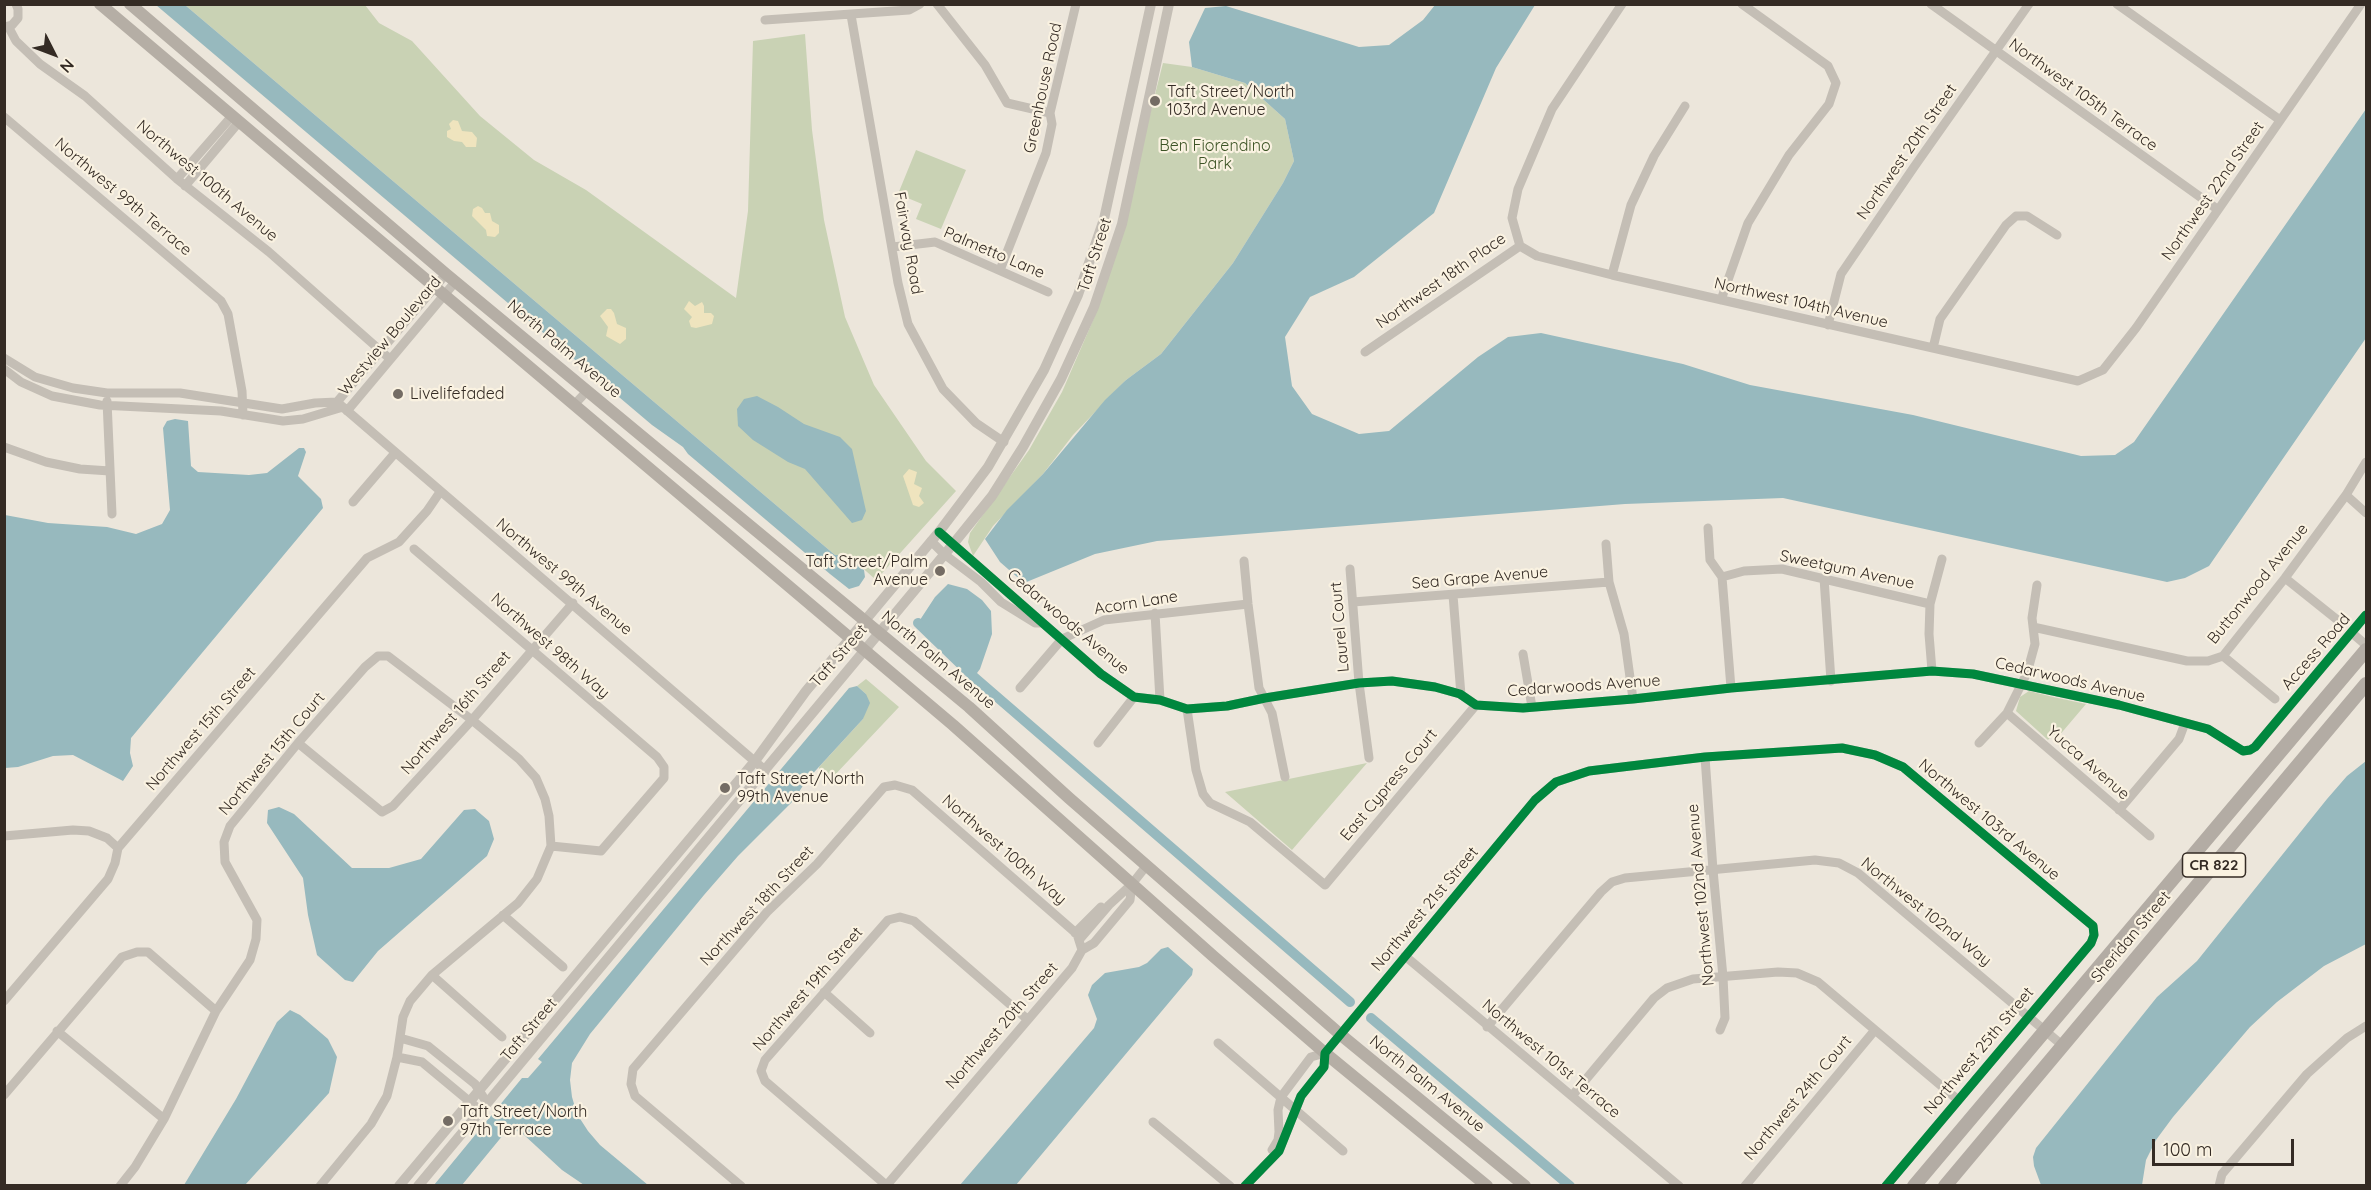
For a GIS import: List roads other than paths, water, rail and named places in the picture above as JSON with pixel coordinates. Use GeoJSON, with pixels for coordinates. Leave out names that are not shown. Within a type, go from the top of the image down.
{"type":"FeatureCollection","features":[{"type":"Feature","properties":{"kind":"main road"},"geometry":{"type":"LineString","coordinates":[[100,4],[953,725],[1325,1053],[1487,1185]]}},
{"type":"Feature","properties":{"kind":"main road","name":"North Palm Avenue"},"geometry":{"type":"LineString","coordinates":[[130,4],[587,391],[969,707],[1341,1035],[1525,1185]]}},
{"type":"Feature","properties":{"kind":"main road","name":"Sheridan Street"},"geometry":{"type":"LineString","coordinates":[[1914,1185],[2367,650]]}},
{"type":"Feature","properties":{"kind":"main road","name":"Sheridan Street"},"geometry":{"type":"LineString","coordinates":[[1945,1185],[2367,684]]}},
{"type":"Feature","properties":{"kind":"street","name":"Northwest 100th Avenue"},"geometry":{"type":"LineString","coordinates":[[16,4],[18,18],[6,27],[16,41],[40,64],[85,96],[185,186],[269,252],[390,359]]}},
{"type":"Feature","properties":{"kind":"street"},"geometry":{"type":"LineString","coordinates":[[827,4],[828,16]]}},
{"type":"Feature","properties":{"kind":"street"},"geometry":{"type":"LineString","coordinates":[[765,20],[909,10],[920,4]]}},
{"type":"Feature","properties":{"kind":"street"},"geometry":{"type":"LineString","coordinates":[[937,4],[985,64],[1007,103],[1050,113]]}},
{"type":"Feature","properties":{"kind":"street","name":"Taft Street"},"geometry":{"type":"LineString","coordinates":[[399,1185],[754,761],[806,691],[976,485],[1004,442],[1044,370],[1078,296],[1097,241],[1121,145],[1151,4]]}},
{"type":"Feature","properties":{"kind":"street","name":"Taft Street"},"geometry":{"type":"LineString","coordinates":[[418,1185],[766,771],[820,702],[992,496],[1023,447],[1061,379],[1094,307],[1122,224],[1169,4]]}},
{"type":"Feature","properties":{"kind":"street","name":"Northwest 18th Place"},"geometry":{"type":"LineString","coordinates":[[1365,352],[1520,246],[1512,218],[1518,189],[1552,109],[1622,4]]}},
{"type":"Feature","properties":{"kind":"street"},"geometry":{"type":"LineString","coordinates":[[1721,300],[1748,223],[1788,155],[1829,104],[1836,83],[1828,66],[1742,4]]}},
{"type":"Feature","properties":{"kind":"street","name":"Northwest 105th Terrace"},"geometry":{"type":"LineString","coordinates":[[1931,4],[2217,210]]}},
{"type":"Feature","properties":{"kind":"street","name":"Northwest 20th Street"},"geometry":{"type":"LineString","coordinates":[[1828,325],[1842,274],[2029,4]]}},
{"type":"Feature","properties":{"kind":"street"},"geometry":{"type":"LineString","coordinates":[[2117,4],[2280,120]]}},
{"type":"Feature","properties":{"kind":"street","name":"Northwest 22nd Street"},"geometry":{"type":"LineString","coordinates":[[2078,381],[2103,370],[2136,328],[2361,4]]}},
{"type":"Feature","properties":{"kind":"street","name":"Greenhouse Road"},"geometry":{"type":"LineString","coordinates":[[1000,270],[1046,153],[1052,124],[1050,113],[1076,8]]}},
{"type":"Feature","properties":{"kind":"street","name":"Fairway Road"},"geometry":{"type":"LineString","coordinates":[[851,15],[898,283],[909,324],[944,389],[976,423],[1004,442]]}},
{"type":"Feature","properties":{"kind":"street"},"geometry":{"type":"LineString","coordinates":[[1612,275],[1631,205],[1654,156],[1684,106]]}},
{"type":"Feature","properties":{"kind":"street","name":"Northwest 99th Terrace"},"geometry":{"type":"LineString","coordinates":[[4,117],[221,301],[228,314],[243,403]]}},
{"type":"Feature","properties":{"kind":"street"},"geometry":{"type":"LineString","coordinates":[[177,179],[235,119]]}},
{"type":"Feature","properties":{"kind":"street"},"geometry":{"type":"LineString","coordinates":[[185,186],[235,119]]}},
{"type":"Feature","properties":{"kind":"street"},"geometry":{"type":"LineString","coordinates":[[1933,348],[1940,319],[2006,225],[2016,216],[2027,216],[2057,235]]}},
{"type":"Feature","properties":{"kind":"street","name":"Palmetto Lane"},"geometry":{"type":"LineString","coordinates":[[893,247],[935,242],[1048,292]]}},
{"type":"Feature","properties":{"kind":"street","name":"Northwest 104th Avenue"},"geometry":{"type":"LineString","coordinates":[[1520,246],[1537,256],[1612,275],[2078,381]]}},
{"type":"Feature","properties":{"kind":"street","name":"Westview Boulevard"},"geometry":{"type":"LineString","coordinates":[[342,407],[382,351],[451,277]]}},
{"type":"Feature","properties":{"kind":"street","name":"Westview Boulevard"},"geometry":{"type":"LineString","coordinates":[[342,407],[390,359],[439,291]]}},
{"type":"Feature","properties":{"kind":"street"},"geometry":{"type":"LineString","coordinates":[[4,358],[35,377],[73,388],[107,393],[180,393],[282,409],[315,403],[342,407]]}},
{"type":"Feature","properties":{"kind":"street"},"geometry":{"type":"LineString","coordinates":[[4,369],[21,382],[52,396],[107,405],[170,407],[284,421],[303,419],[342,407]]}},
{"type":"Feature","properties":{"kind":"street"},"geometry":{"type":"LineString","coordinates":[[574,405],[587,391]]}},
{"type":"Feature","properties":{"kind":"street"},"geometry":{"type":"LineString","coordinates":[[107,393],[112,514]]}},
{"type":"Feature","properties":{"kind":"street"},"geometry":{"type":"LineString","coordinates":[[243,403],[243,415]]}},
{"type":"Feature","properties":{"kind":"street","name":"Northwest 99th Avenue"},"geometry":{"type":"LineString","coordinates":[[342,407],[766,771]]}},
{"type":"Feature","properties":{"kind":"street"},"geometry":{"type":"LineString","coordinates":[[4,447],[80,469],[110,471]]}},
{"type":"Feature","properties":{"kind":"street"},"geometry":{"type":"LineString","coordinates":[[354,501],[395,453]]}},
{"type":"Feature","properties":{"kind":"street","name":"Buttonwood Avenue"},"geometry":{"type":"LineString","coordinates":[[2033,627],[2187,661],[2208,661],[2223,656],[2285,578],[2346,495],[2367,462]]}},
{"type":"Feature","properties":{"kind":"street","name":"Northwest 15th Street"},"geometry":{"type":"LineString","coordinates":[[4,1001],[108,879],[118,848],[367,558],[399,542],[440,492]]}},
{"type":"Feature","properties":{"kind":"street"},"geometry":{"type":"LineString","coordinates":[[2346,495],[2367,513]]}},
{"type":"Feature","properties":{"kind":"street"},"geometry":{"type":"LineString","coordinates":[[1708,528],[1710,561],[1722,577],[1731,688]]}},
{"type":"Feature","properties":{"kind":"street","name":"Cedarwoods Avenue"},"geometry":{"type":"LineString","coordinates":[[939,532],[1101,674],[1134,696],[1160,700],[1186,709],[1227,706],[1359,683],[1408,683],[1435,687],[1461,695],[1476,705],[1532,707],[1932,671],[1973,674],[2119,705],[2208,729],[2243,751],[2250,750]]}},
{"type":"Feature","properties":{"kind":"street","name":"Cedarwoods Avenue"},"geometry":{"type":"LineString","coordinates":[[931,541],[944,554],[981,582],[1001,602],[1035,623],[1043,623]]}},
{"type":"Feature","properties":{"kind":"street"},"geometry":{"type":"LineString","coordinates":[[1606,544],[1609,582],[1624,634],[1633,699]]}},
{"type":"Feature","properties":{"kind":"street","name":"Northwest 98th Way"},"geometry":{"type":"LineString","coordinates":[[414,549],[657,758],[664,767],[664,778],[601,851],[551,846]]}},
{"type":"Feature","properties":{"kind":"street"},"geometry":{"type":"LineString","coordinates":[[1932,671],[1929,634],[1930,604],[1942,559]]}},
{"type":"Feature","properties":{"kind":"street"},"geometry":{"type":"LineString","coordinates":[[1244,561],[1259,688],[1272,713],[1285,777]]}},
{"type":"Feature","properties":{"kind":"street","name":"Sweetgum Avenue"},"geometry":{"type":"LineString","coordinates":[[1722,577],[1767,568],[1796,571],[1930,604]]}},
{"type":"Feature","properties":{"kind":"street","name":"Laurel Court"},"geometry":{"type":"LineString","coordinates":[[1350,569],[1359,683],[1369,758]]}},
{"type":"Feature","properties":{"kind":"street"},"geometry":{"type":"LineString","coordinates":[[1824,578],[1831,681]]}},
{"type":"Feature","properties":{"kind":"street"},"geometry":{"type":"LineString","coordinates":[[2285,578],[2340,622]]}},
{"type":"Feature","properties":{"kind":"street","name":"Sea Grape Avenue"},"geometry":{"type":"LineString","coordinates":[[1353,602],[1609,582]]}},
{"type":"Feature","properties":{"kind":"street"},"geometry":{"type":"LineString","coordinates":[[1979,743],[2007,713],[2022,684],[2035,644],[2032,618],[2037,585]]}},
{"type":"Feature","properties":{"kind":"street"},"geometry":{"type":"LineString","coordinates":[[1453,595],[1461,695]]}},
{"type":"Feature","properties":{"kind":"street","name":"Northwest 16th Street"},"geometry":{"type":"LineString","coordinates":[[298,743],[382,812],[393,806],[472,720],[573,603]]}},
{"type":"Feature","properties":{"kind":"street","name":"Acorn Lane"},"geometry":{"type":"LineString","coordinates":[[1020,688],[1062,639],[1104,620],[1248,604]]}},
{"type":"Feature","properties":{"kind":"street"},"geometry":{"type":"LineString","coordinates":[[1155,613],[1160,700]]}},
{"type":"Feature","properties":{"kind":"street","name":"Access Road"},"geometry":{"type":"LineString","coordinates":[[2250,750],[2255,747],[2367,615]]}},
{"type":"Feature","properties":{"kind":"street"},"geometry":{"type":"LineString","coordinates":[[2352,633],[2367,645]]}},
{"type":"Feature","properties":{"kind":"street"},"geometry":{"type":"LineString","coordinates":[[1523,654],[1532,707]]}},
{"type":"Feature","properties":{"kind":"street","name":"Northwest 15th Court"},"geometry":{"type":"LineString","coordinates":[[216,1011],[250,960],[256,939],[257,920],[225,862],[224,842],[230,826],[298,743],[365,667],[378,656],[388,656],[472,720]]}},
{"type":"Feature","properties":{"kind":"street"},"geometry":{"type":"LineString","coordinates":[[2223,656],[2275,699]]}},
{"type":"Feature","properties":{"kind":"street"},"geometry":{"type":"LineString","coordinates":[[1098,743],[1134,696]]}},
{"type":"Feature","properties":{"kind":"street","name":"East Cypress Court"},"geometry":{"type":"LineString","coordinates":[[1186,709],[1196,770],[1203,794],[1210,803],[1250,822],[1325,885],[1476,705]]}},
{"type":"Feature","properties":{"kind":"street","name":"Yucca Avenue"},"geometry":{"type":"LineString","coordinates":[[2007,713],[2150,836]]}},
{"type":"Feature","properties":{"kind":"street"},"geometry":{"type":"LineString","coordinates":[[320,1185],[371,1124],[387,1096],[397,1057],[403,1017],[410,1001],[432,975],[519,903],[537,879],[551,846],[549,816],[536,778],[519,759],[472,720]]}},
{"type":"Feature","properties":{"kind":"street"},"geometry":{"type":"LineString","coordinates":[[2119,810],[2179,739],[2185,723]]}},
{"type":"Feature","properties":{"kind":"street","name":"Northwest 103rd Avenue"},"geometry":{"type":"LineString","coordinates":[[1705,757],[1842,748],[1875,755],[1903,767],[2093,926],[2094,935]]}},
{"type":"Feature","properties":{"kind":"street","name":"Northwest 102nd Avenue"},"geometry":{"type":"LineString","coordinates":[[1705,757],[1723,977],[1725,1018],[1720,1030]]}},
{"type":"Feature","properties":{"kind":"street","name":"Northwest 21st Street"},"geometry":{"type":"LineString","coordinates":[[1261,1168],[1262,1162],[1278,1140],[1278,1110],[1281,1097],[1290,1082],[1311,1057],[1325,1053],[1341,1035],[1534,800],[1556,782],[1589,771],[1705,757]]}},
{"type":"Feature","properties":{"kind":"street","name":"Northwest 100th Way"},"geometry":{"type":"LineString","coordinates":[[895,785],[912,790],[1077,936]]}},
{"type":"Feature","properties":{"kind":"street","name":"Northwest 18th Street"},"geometry":{"type":"LineString","coordinates":[[741,1185],[635,1096],[631,1084],[633,1069],[767,912],[817,864],[884,787],[895,785]]}},
{"type":"Feature","properties":{"kind":"street"},"geometry":{"type":"LineString","coordinates":[[4,836],[73,830],[89,831],[107,838],[118,848]]}},
{"type":"Feature","properties":{"kind":"street","name":"Northwest 102nd Way"},"geometry":{"type":"LineString","coordinates":[[1487,1027],[1601,892],[1612,882],[1626,878],[1815,860],[1839,863],[1858,873],[2062,1045]]}},
{"type":"Feature","properties":{"kind":"street","name":"Northwest 20th Street"},"geometry":{"type":"LineString","coordinates":[[1077,936],[1104,904],[1111,903],[1132,884],[1147,865]]}},
{"type":"Feature","properties":{"kind":"street","name":"Northwest 20th Street"},"geometry":{"type":"LineString","coordinates":[[886,1185],[1072,968],[1082,950],[1094,944],[1130,900],[1132,884]]}},
{"type":"Feature","properties":{"kind":"street"},"geometry":{"type":"LineString","coordinates":[[503,915],[563,967]]}},
{"type":"Feature","properties":{"kind":"street","name":"Northwest 19th Street"},"geometry":{"type":"LineString","coordinates":[[886,1185],[765,1081],[761,1071],[765,1060],[888,920],[900,917],[914,921],[1027,1019]]}},
{"type":"Feature","properties":{"kind":"street","name":"Northwest 25th Street"},"geometry":{"type":"LineString","coordinates":[[1886,1185],[2091,943],[2094,935]]}},
{"type":"Feature","properties":{"kind":"street"},"geometry":{"type":"LineString","coordinates":[[1077,936],[1082,950]]}},
{"type":"Feature","properties":{"kind":"street"},"geometry":{"type":"LineString","coordinates":[[4,1095],[122,957],[137,952],[148,952],[216,1011],[164,1119],[135,1167],[120,1185]]}},
{"type":"Feature","properties":{"kind":"street","name":"Northwest 101st Terrace"},"geometry":{"type":"LineString","coordinates":[[1405,956],[1487,1027],[1679,1185]]}},
{"type":"Feature","properties":{"kind":"street"},"geometry":{"type":"LineString","coordinates":[[1572,1096],[1654,998],[1667,988],[1693,979],[1778,972],[1797,973],[1818,982],[1957,1099]]}},
{"type":"Feature","properties":{"kind":"street"},"geometry":{"type":"LineString","coordinates":[[432,975],[502,1037]]}},
{"type":"Feature","properties":{"kind":"street"},"geometry":{"type":"LineString","coordinates":[[824,992],[870,1033]]}},
{"type":"Feature","properties":{"kind":"street"},"geometry":{"type":"LineString","coordinates":[[2219,1185],[2222,1174],[2307,1074],[2348,1038],[2367,1026]]}},
{"type":"Feature","properties":{"kind":"street","name":"Northwest 24th Court"},"geometry":{"type":"LineString","coordinates":[[1744,1185],[1875,1030]]}},
{"type":"Feature","properties":{"kind":"street"},"geometry":{"type":"LineString","coordinates":[[57,1031],[164,1119]]}},
{"type":"Feature","properties":{"kind":"street"},"geometry":{"type":"LineString","coordinates":[[400,1038],[428,1046],[474,1084],[479,1090],[484,1107]]}},
{"type":"Feature","properties":{"kind":"street"},"geometry":{"type":"LineString","coordinates":[[1218,1043],[1343,1151]]}},
{"type":"Feature","properties":{"kind":"street","name":"Northwest 21st Street"},"geometry":{"type":"LineString","coordinates":[[1245,1185],[1279,1151],[1303,1094],[1324,1067],[1325,1053]]}},
{"type":"Feature","properties":{"kind":"street"},"geometry":{"type":"LineString","coordinates":[[397,1057],[422,1062],[470,1101],[484,1107]]}},
{"type":"Feature","properties":{"kind":"street"},"geometry":{"type":"LineString","coordinates":[[1290,1082],[1303,1094]]}},
{"type":"Feature","properties":{"kind":"street"},"geometry":{"type":"LineString","coordinates":[[1153,1122],[1230,1185]]}},
{"type":"Feature","properties":{"kind":"water"},"geometry":{"type":"Polygon","coordinates":[[[156,5],[185,5],[835,555],[848,555],[864,570],[865,577],[859,586],[849,589],[830,574],[688,454],[683,447],[652,425],[156,5]]]}},
{"type":"Feature","properties":{"kind":"water"},"geometry":{"type":"Polygon","coordinates":[[[1435,5],[1535,5],[1496,68],[1434,213],[1354,277],[1310,297],[1285,337],[1292,386],[1312,414],[1359,434],[1389,431],[1478,357],[1508,337],[1541,333],[1683,364],[1750,385],[1913,415],[2081,456],[2115,455],[2134,442],[2366,109],[2366,338],[2209,566],[2185,578],[2167,582],[1783,498],[1625,504],[1157,541],[1095,554],[1024,583],[1000,562],[985,539],[1007,510],[1043,474],[1105,400],[1126,380],[1161,354],[1233,263],[1283,183],[1294,161],[1285,119],[1245,83],[1192,67],[1189,42],[1205,8],[1226,6],[1359,47],[1389,45],[1423,20],[1435,5]]]}},
{"type":"Feature","properties":{"kind":"water"},"geometry":{"type":"Polygon","coordinates":[[[757,396],[804,424],[840,437],[852,449],[866,511],[862,520],[852,523],[805,469],[788,462],[753,440],[738,426],[737,409],[744,399],[757,396]]]}},
{"type":"Feature","properties":{"kind":"water"},"geometry":{"type":"Polygon","coordinates":[[[175,419],[188,421],[191,466],[198,472],[249,475],[267,473],[299,448],[304,448],[306,452],[298,476],[321,499],[323,508],[131,738],[130,753],[133,766],[123,781],[73,755],[53,756],[18,767],[5,768],[5,515],[48,523],[107,527],[136,534],[162,524],[170,510],[163,428],[167,421],[175,419]]]}},
{"type":"Feature","properties":{"kind":"water"},"geometry":{"type":"Polygon","coordinates":[[[948,584],[967,589],[982,600],[991,611],[992,634],[980,669],[974,677],[918,623],[935,597],[948,584]]]}},
{"type":"Feature","properties":{"kind":"water"},"geometry":{"type":"Polygon","coordinates":[[[857,686],[866,694],[870,703],[863,719],[806,781],[793,801],[738,856],[704,895],[590,1034],[572,1063],[570,1080],[577,1114],[600,1145],[648,1185],[584,1185],[562,1170],[523,1134],[508,1129],[462,1185],[434,1185],[522,1078],[528,1078],[542,1062],[538,1059],[849,688],[857,686]]]}},
{"type":"Feature","properties":{"kind":"water"},"geometry":{"type":"Polygon","coordinates":[[[2366,761],[2366,944],[2324,966],[2277,1002],[2250,1027],[2156,1140],[2146,1160],[2142,1185],[2041,1185],[2034,1166],[2033,1157],[2036,1148],[2157,997],[2197,961],[2327,799],[2347,776],[2366,761]]]}},
{"type":"Feature","properties":{"kind":"water"},"geometry":{"type":"Polygon","coordinates":[[[279,807],[294,814],[352,868],[389,868],[421,859],[464,810],[475,809],[489,821],[494,839],[487,856],[378,951],[353,982],[345,980],[317,955],[303,878],[267,823],[268,810],[279,807]]]}},
{"type":"Feature","properties":{"kind":"water"},"geometry":{"type":"Polygon","coordinates":[[[1168,947],[1193,969],[1192,975],[1016,1185],[960,1185],[1094,1028],[1097,1019],[1088,995],[1092,985],[1105,973],[1139,967],[1147,963],[1161,949],[1168,947]]]}},
{"type":"Feature","properties":{"kind":"water"},"geometry":{"type":"Polygon","coordinates":[[[290,1010],[300,1015],[328,1039],[337,1057],[329,1093],[245,1185],[184,1185],[236,1099],[277,1022],[290,1010]]]}},
{"type":"Feature","properties":{"kind":"waterway"},"geometry":{"type":"LineString","coordinates":[[918,623],[974,677],[1350,1002]]}},
{"type":"Feature","properties":{"kind":"waterway"},"geometry":{"type":"LineString","coordinates":[[1371,1018],[1570,1186]]}},
{"type":"Feature","properties":{"kind":"place","name":"Taft Street/North 103rd Avenue"},"geometry":{"type":"Point","coordinates":[1155,101]}},
{"type":"Feature","properties":{"kind":"place","name":"Livelifefaded"},"geometry":{"type":"Point","coordinates":[398,394]}},
{"type":"Feature","properties":{"kind":"place","name":"Taft Street/Palm Avenue"},"geometry":{"type":"Point","coordinates":[940,571]}},
{"type":"Feature","properties":{"kind":"place","name":"Taft Street/North 99th Avenue"},"geometry":{"type":"Point","coordinates":[725,788]}},
{"type":"Feature","properties":{"kind":"place","name":"Taft Street/North 97th Terrace"},"geometry":{"type":"Point","coordinates":[448,1121]}},
{"type":"Feature","properties":{"kind":"park label","name":"Ben Fiorendino Park"},"geometry":{"type":"Point","coordinates":[1215,155]}}]}
